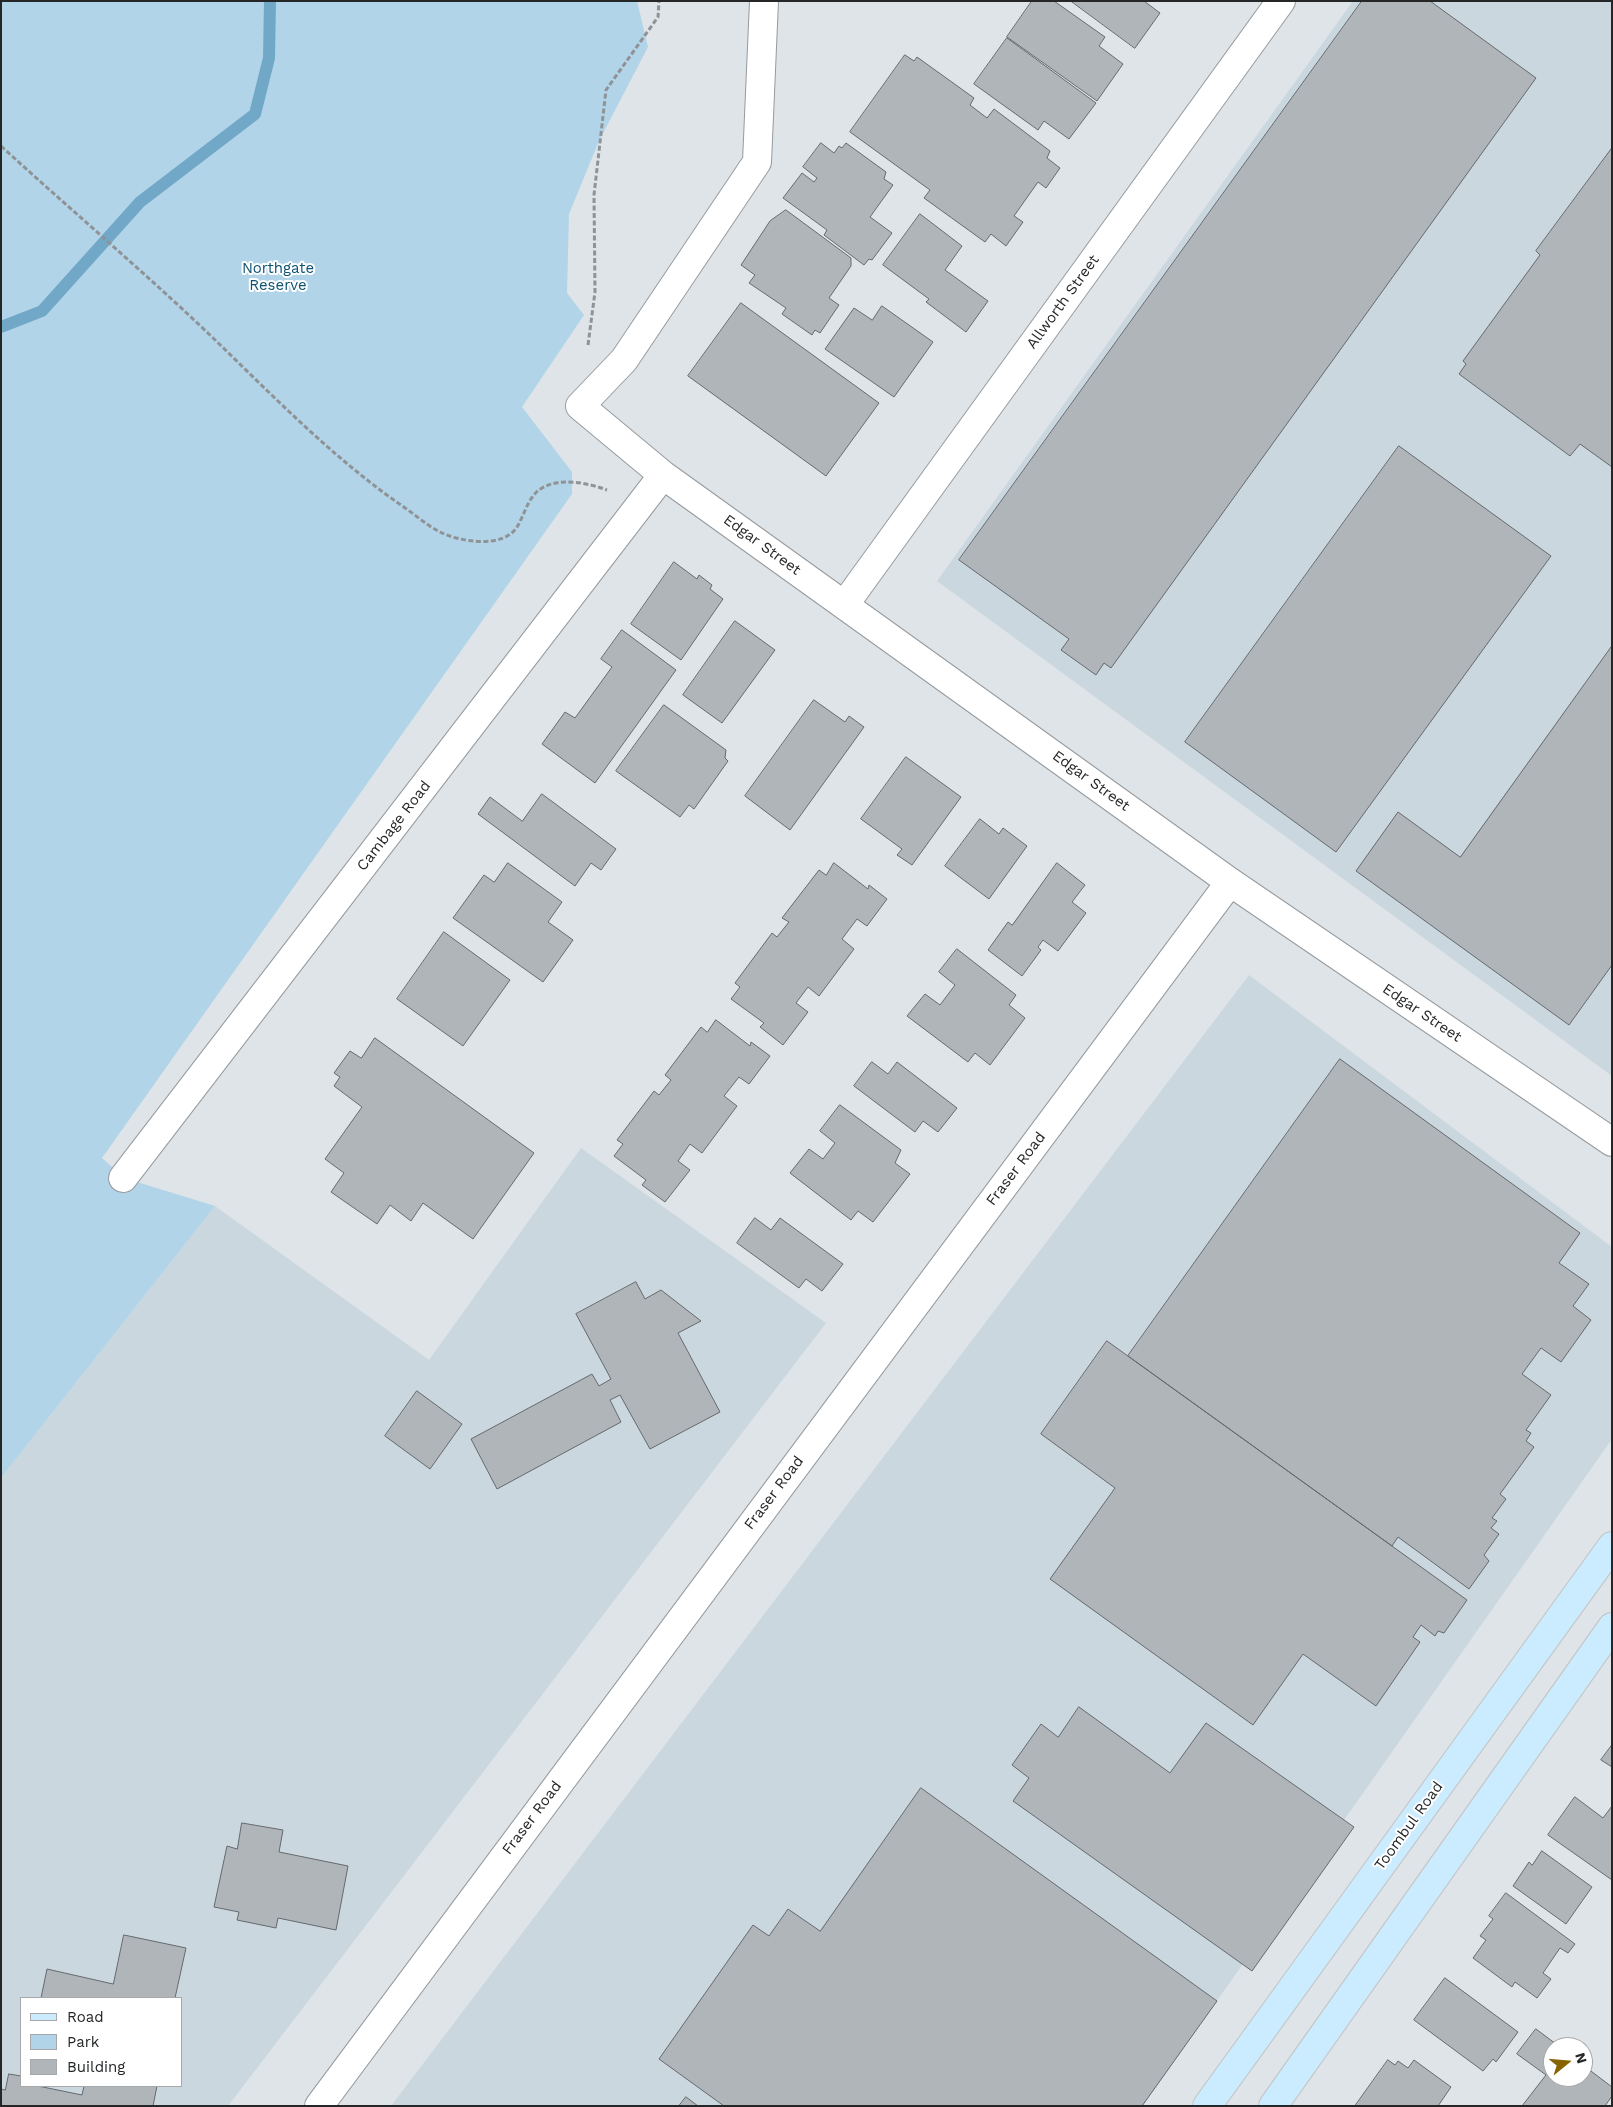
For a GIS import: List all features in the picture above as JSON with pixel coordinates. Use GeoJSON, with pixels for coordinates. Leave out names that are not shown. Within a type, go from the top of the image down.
{"type":"FeatureCollection","features":[{"type":"Feature","properties":{"kind":"main road","name":"Toombul Road"},"geometry":{"type":"LineString","coordinates":[[1207,2106],[1612,1546]]}},
{"type":"Feature","properties":{"kind":"main road"},"geometry":{"type":"LineString","coordinates":[[1273,2106],[1612,1627]]}},
{"type":"Feature","properties":{"kind":"street","name":"Edgar Street"},"geometry":{"type":"LineString","coordinates":[[764,1],[757,162],[624,360],[580,406],[663,474],[1230,882],[1612,1142]]}},
{"type":"Feature","properties":{"kind":"street","name":"Allworth Street"},"geometry":{"type":"LineString","coordinates":[[845,604],[1281,1]]}},
{"type":"Feature","properties":{"kind":"street","name":"Cambage Road"},"geometry":{"type":"LineString","coordinates":[[124,1178],[663,474]]}},
{"type":"Feature","properties":{"kind":"street","name":"Fraser Road"},"geometry":{"type":"LineString","coordinates":[[318,2106],[1230,882]]}},
{"type":"Feature","properties":{"kind":"path"},"geometry":{"type":"LineString","coordinates":[[588,349],[595,292],[594,195],[606,90],[658,17],[658,1]]}},
{"type":"Feature","properties":{"kind":"path"},"geometry":{"type":"LineString","coordinates":[[1,146],[176,303],[317,438],[367,481],[440,532],[480,543],[504,538],[516,529],[532,496],[542,488],[558,483],[594,485],[642,502]]}},
{"type":"Feature","properties":{"kind":"shaded area"},"geometry":{"type":"Polygon","coordinates":[[[1353,1],[1612,1],[1612,1076],[937,581],[1353,1]]]}},
{"type":"Feature","properties":{"kind":"shaded area"},"geometry":{"type":"Polygon","coordinates":[[[1249,975],[1612,1247],[1612,1439],[1143,2106],[391,2106],[1249,975]]]}},
{"type":"Feature","properties":{"kind":"shaded area"},"geometry":{"type":"Polygon","coordinates":[[[581,1148],[826,1323],[228,2106],[1,2106],[1,1478],[215,1206],[429,1360],[581,1148]]]}},
{"type":"Feature","properties":{"kind":"green space","name":"Northgate Reserve"},"geometry":{"type":"Polygon","coordinates":[[[1,1],[637,1],[648,47],[599,141],[569,214],[567,293],[584,315],[522,407],[572,472],[572,494],[102,1158],[124,1178],[215,1206],[1,1478],[1,1]]]}},
{"type":"Feature","properties":{"kind":"building"},"geometry":{"type":"Polygon","coordinates":[[[1032,1],[1054,1],[1105,37],[1099,46],[1123,64],[1097,101],[1007,37],[1032,1]]]}},
{"type":"Feature","properties":{"kind":"building"},"geometry":{"type":"Polygon","coordinates":[[[1071,1],[1144,1],[1160,13],[1135,48],[1071,1]]]}},
{"type":"Feature","properties":{"kind":"building"},"geometry":{"type":"Polygon","coordinates":[[[1362,1],[1430,1],[1536,78],[1111,668],[1104,663],[1096,675],[1061,650],[1069,639],[959,560],[1362,1]]]}},
{"type":"Feature","properties":{"kind":"building"},"geometry":{"type":"Polygon","coordinates":[[[1007,38],[1096,103],[1069,139],[1044,121],[1038,130],[974,84],[1007,38]]]}},
{"type":"Feature","properties":{"kind":"building"},"geometry":{"type":"Polygon","coordinates":[[[905,55],[914,61],[917,57],[974,98],[970,105],[987,118],[994,109],[1050,151],[1047,158],[1060,168],[1046,188],[1038,182],[1014,216],[1023,222],[1006,246],[991,234],[985,242],[924,198],[930,190],[850,132],[905,55]]]}},
{"type":"Feature","properties":{"kind":"building"},"geometry":{"type":"Polygon","coordinates":[[[821,143],[834,153],[839,146],[842,148],[846,143],[886,172],[884,179],[893,185],[870,217],[892,233],[872,260],[869,259],[864,265],[824,235],[827,230],[783,198],[802,173],[814,182],[817,178],[803,167],[821,143]]]}},
{"type":"Feature","properties":{"kind":"building"},"geometry":{"type":"Polygon","coordinates":[[[1612,148],[1612,467],[1580,444],[1570,456],[1459,374],[1466,364],[1463,361],[1540,255],[1536,251],[1612,148]]]}},
{"type":"Feature","properties":{"kind":"building"},"geometry":{"type":"Polygon","coordinates":[[[786,210],[851,258],[851,266],[829,298],[839,305],[820,333],[815,330],[812,335],[782,314],[786,308],[749,283],[755,275],[741,265],[770,221],[786,210]]]}},
{"type":"Feature","properties":{"kind":"building"},"geometry":{"type":"Polygon","coordinates":[[[920,214],[962,246],[945,270],[988,301],[966,332],[926,302],[929,299],[883,265],[920,214]]]}},
{"type":"Feature","properties":{"kind":"building"},"geometry":{"type":"Polygon","coordinates":[[[741,303],[879,403],[826,476],[688,376],[741,303]]]}},
{"type":"Feature","properties":{"kind":"building"},"geometry":{"type":"Polygon","coordinates":[[[882,306],[933,342],[894,397],[825,349],[854,308],[872,320],[882,306]]]}},
{"type":"Feature","properties":{"kind":"building"},"geometry":{"type":"Polygon","coordinates":[[[1399,446],[1551,556],[1336,852],[1185,742],[1399,446]]]}},
{"type":"Feature","properties":{"kind":"building"},"geometry":{"type":"Polygon","coordinates":[[[674,562],[697,579],[699,575],[712,585],[710,589],[723,599],[681,660],[631,624],[674,562]]]}},
{"type":"Feature","properties":{"kind":"building"},"geometry":{"type":"Polygon","coordinates":[[[735,621],[775,650],[722,723],[683,695],[735,621]]]}},
{"type":"Feature","properties":{"kind":"building"},"geometry":{"type":"Polygon","coordinates":[[[622,630],[676,670],[595,783],[542,744],[565,712],[575,718],[612,667],[601,659],[622,630]]]}},
{"type":"Feature","properties":{"kind":"building"},"geometry":{"type":"Polygon","coordinates":[[[1612,646],[1612,965],[1569,1025],[1356,871],[1398,812],[1460,857],[1612,646]]]}},
{"type":"Feature","properties":{"kind":"building"},"geometry":{"type":"Polygon","coordinates":[[[814,700],[845,722],[849,716],[864,727],[790,830],[745,796],[814,700]]]}},
{"type":"Feature","properties":{"kind":"building"},"geometry":{"type":"Polygon","coordinates":[[[664,705],[726,750],[725,758],[728,761],[694,809],[689,805],[680,817],[616,771],[664,705]]]}},
{"type":"Feature","properties":{"kind":"building"},"geometry":{"type":"Polygon","coordinates":[[[906,757],[961,797],[912,865],[897,855],[902,849],[861,819],[906,757]]]}},
{"type":"Feature","properties":{"kind":"building"},"geometry":{"type":"Polygon","coordinates":[[[542,794],[616,849],[601,870],[591,863],[575,886],[478,814],[490,797],[522,821],[542,794]]]}},
{"type":"Feature","properties":{"kind":"building"},"geometry":{"type":"Polygon","coordinates":[[[980,819],[999,834],[1003,828],[1027,846],[989,899],[945,866],[980,819]]]}},
{"type":"Feature","properties":{"kind":"building"},"geometry":{"type":"Polygon","coordinates":[[[508,863],[562,902],[548,922],[573,940],[543,982],[453,918],[484,875],[494,882],[508,863]]]}},
{"type":"Feature","properties":{"kind":"building"},"geometry":{"type":"Polygon","coordinates":[[[834,863],[868,889],[869,885],[887,899],[867,926],[857,919],[842,939],[854,949],[819,996],[808,987],[796,1003],[808,1012],[783,1045],[760,1027],[764,1023],[731,999],[740,987],[735,983],[772,933],[777,937],[789,922],[782,918],[819,870],[826,875],[834,863]]]}},
{"type":"Feature","properties":{"kind":"building"},"geometry":{"type":"Polygon","coordinates":[[[1057,863],[1085,885],[1072,902],[1086,913],[1058,951],[1043,940],[1038,947],[1041,950],[1022,976],[988,950],[1008,922],[1012,925],[1057,863]]]}},
{"type":"Feature","properties":{"kind":"building"},"geometry":{"type":"Polygon","coordinates":[[[444,932],[510,980],[463,1046],[397,999],[444,932]]]}},
{"type":"Feature","properties":{"kind":"building"},"geometry":{"type":"Polygon","coordinates":[[[957,949],[1016,995],[1009,1005],[1025,1018],[990,1065],[975,1053],[968,1062],[907,1016],[925,994],[940,1005],[955,985],[939,972],[957,949]]]}},
{"type":"Feature","properties":{"kind":"building"},"geometry":{"type":"Polygon","coordinates":[[[716,1020],[750,1046],[751,1042],[770,1056],[749,1084],[739,1077],[724,1096],[737,1106],[702,1153],[690,1144],[678,1161],[690,1170],[665,1202],[642,1185],[646,1180],[614,1156],[623,1144],[617,1140],[654,1091],[659,1095],[671,1080],[665,1075],[701,1027],[707,1032],[716,1020]]]}},
{"type":"Feature","properties":{"kind":"building"},"geometry":{"type":"Polygon","coordinates":[[[375,1038],[534,1153],[473,1239],[423,1203],[411,1221],[390,1205],[377,1224],[331,1192],[344,1173],[325,1159],[362,1107],[334,1086],[340,1077],[334,1073],[350,1051],[361,1058],[375,1038]]]}},
{"type":"Feature","properties":{"kind":"building"},"geometry":{"type":"Polygon","coordinates":[[[1340,1059],[1580,1233],[1559,1263],[1589,1284],[1573,1306],[1591,1320],[1561,1362],[1541,1348],[1522,1374],[1551,1395],[1526,1430],[1531,1433],[1526,1441],[1534,1447],[1500,1494],[1506,1499],[1492,1518],[1497,1521],[1491,1528],[1499,1534],[1484,1555],[1489,1561],[1469,1589],[1398,1537],[1392,1546],[1128,1356],[1340,1059]]]}},
{"type":"Feature","properties":{"kind":"building"},"geometry":{"type":"Polygon","coordinates":[[[872,1062],[888,1074],[897,1062],[957,1108],[938,1132],[923,1121],[915,1132],[854,1086],[872,1062]]]}},
{"type":"Feature","properties":{"kind":"building"},"geometry":{"type":"Polygon","coordinates":[[[840,1105],[901,1150],[895,1163],[910,1174],[873,1222],[858,1211],[851,1220],[790,1173],[809,1149],[823,1159],[835,1143],[820,1131],[840,1105]]]}},
{"type":"Feature","properties":{"kind":"building"},"geometry":{"type":"Polygon","coordinates":[[[755,1218],[771,1230],[780,1218],[843,1264],[822,1291],[806,1279],[799,1288],[737,1243],[755,1218]]]}},
{"type":"Feature","properties":{"kind":"building"},"geometry":{"type":"Polygon","coordinates":[[[636,1282],[645,1299],[661,1290],[701,1321],[678,1333],[720,1412],[650,1449],[620,1395],[610,1400],[621,1422],[497,1489],[471,1439],[592,1374],[599,1386],[611,1379],[576,1314],[636,1282]]]}},
{"type":"Feature","properties":{"kind":"building"},"geometry":{"type":"Polygon","coordinates":[[[1107,1341],[1467,1600],[1444,1633],[1438,1631],[1435,1636],[1421,1625],[1413,1637],[1420,1642],[1376,1706],[1303,1654],[1253,1725],[1050,1579],[1115,1488],[1041,1434],[1107,1341]]]}},
{"type":"Feature","properties":{"kind":"building"},"geometry":{"type":"Polygon","coordinates":[[[417,1391],[462,1424],[430,1469],[385,1436],[417,1391]]]}},
{"type":"Feature","properties":{"kind":"building"},"geometry":{"type":"Polygon","coordinates":[[[1079,1707],[1170,1773],[1206,1723],[1354,1827],[1252,1971],[1013,1801],[1029,1778],[1012,1765],[1041,1724],[1058,1737],[1079,1707]]]}},
{"type":"Feature","properties":{"kind":"building"},"geometry":{"type":"Polygon","coordinates":[[[1612,1745],[1612,1767],[1601,1760],[1612,1745]]]}},
{"type":"Feature","properties":{"kind":"building"},"geometry":{"type":"Polygon","coordinates":[[[921,1788],[1217,2001],[1142,2106],[724,2106],[659,2059],[753,1925],[769,1936],[788,1909],[820,1931],[921,1788]]]}},
{"type":"Feature","properties":{"kind":"building"},"geometry":{"type":"Polygon","coordinates":[[[1575,1797],[1603,1818],[1612,1806],[1612,1880],[1548,1835],[1575,1797]]]}},
{"type":"Feature","properties":{"kind":"building"},"geometry":{"type":"Polygon","coordinates":[[[242,1823],[283,1830],[279,1852],[348,1866],[336,1930],[278,1918],[276,1928],[237,1920],[239,1912],[214,1907],[227,1846],[237,1849],[242,1823]]]}},
{"type":"Feature","properties":{"kind":"building"},"geometry":{"type":"Polygon","coordinates":[[[1542,1851],[1592,1887],[1566,1924],[1513,1886],[1529,1862],[1532,1865],[1542,1851]]]}},
{"type":"Feature","properties":{"kind":"building"},"geometry":{"type":"Polygon","coordinates":[[[1506,1893],[1575,1944],[1568,1953],[1560,1948],[1543,1973],[1551,1979],[1537,1998],[1515,1982],[1512,1987],[1473,1958],[1486,1940],[1480,1936],[1493,1919],[1489,1916],[1506,1893]]]}},
{"type":"Feature","properties":{"kind":"building"},"geometry":{"type":"Polygon","coordinates":[[[124,1935],[186,1948],[175,1997],[41,1997],[47,1969],[113,1984],[124,1935]]]}},
{"type":"Feature","properties":{"kind":"building"},"geometry":{"type":"Polygon","coordinates":[[[1445,1978],[1518,2032],[1496,2062],[1493,2059],[1483,2071],[1414,2020],[1445,1978]]]}},
{"type":"Feature","properties":{"kind":"building"},"geometry":{"type":"Polygon","coordinates":[[[1536,2029],[1547,2037],[1543,2037],[1543,2073],[1517,2054],[1536,2029]]]}},
{"type":"Feature","properties":{"kind":"building"},"geometry":{"type":"Polygon","coordinates":[[[1388,2060],[1395,2065],[1398,2061],[1408,2068],[1414,2060],[1451,2087],[1438,2106],[1355,2106],[1388,2060]]]}},
{"type":"Feature","properties":{"kind":"building"},"geometry":{"type":"Polygon","coordinates":[[[1593,2073],[1612,2087],[1612,2096],[1605,2106],[1522,2106],[1543,2079],[1543,2087],[1593,2087],[1593,2073]]]}},
{"type":"Feature","properties":{"kind":"building"},"geometry":{"type":"Polygon","coordinates":[[[9,2074],[20,2076],[20,2087],[43,2087],[82,2095],[84,2087],[157,2087],[153,2106],[1,2106],[1,2089],[5,2090],[9,2074]]]}},
{"type":"Feature","properties":{"kind":"building"},"geometry":{"type":"Polygon","coordinates":[[[686,2097],[698,2106],[679,2106],[686,2097]]]}},
{"type":"Feature","properties":{"kind":"waterway"},"geometry":{"type":"LineString","coordinates":[[1,327],[42,311],[140,202],[255,114],[269,58],[270,1]]}}]}
